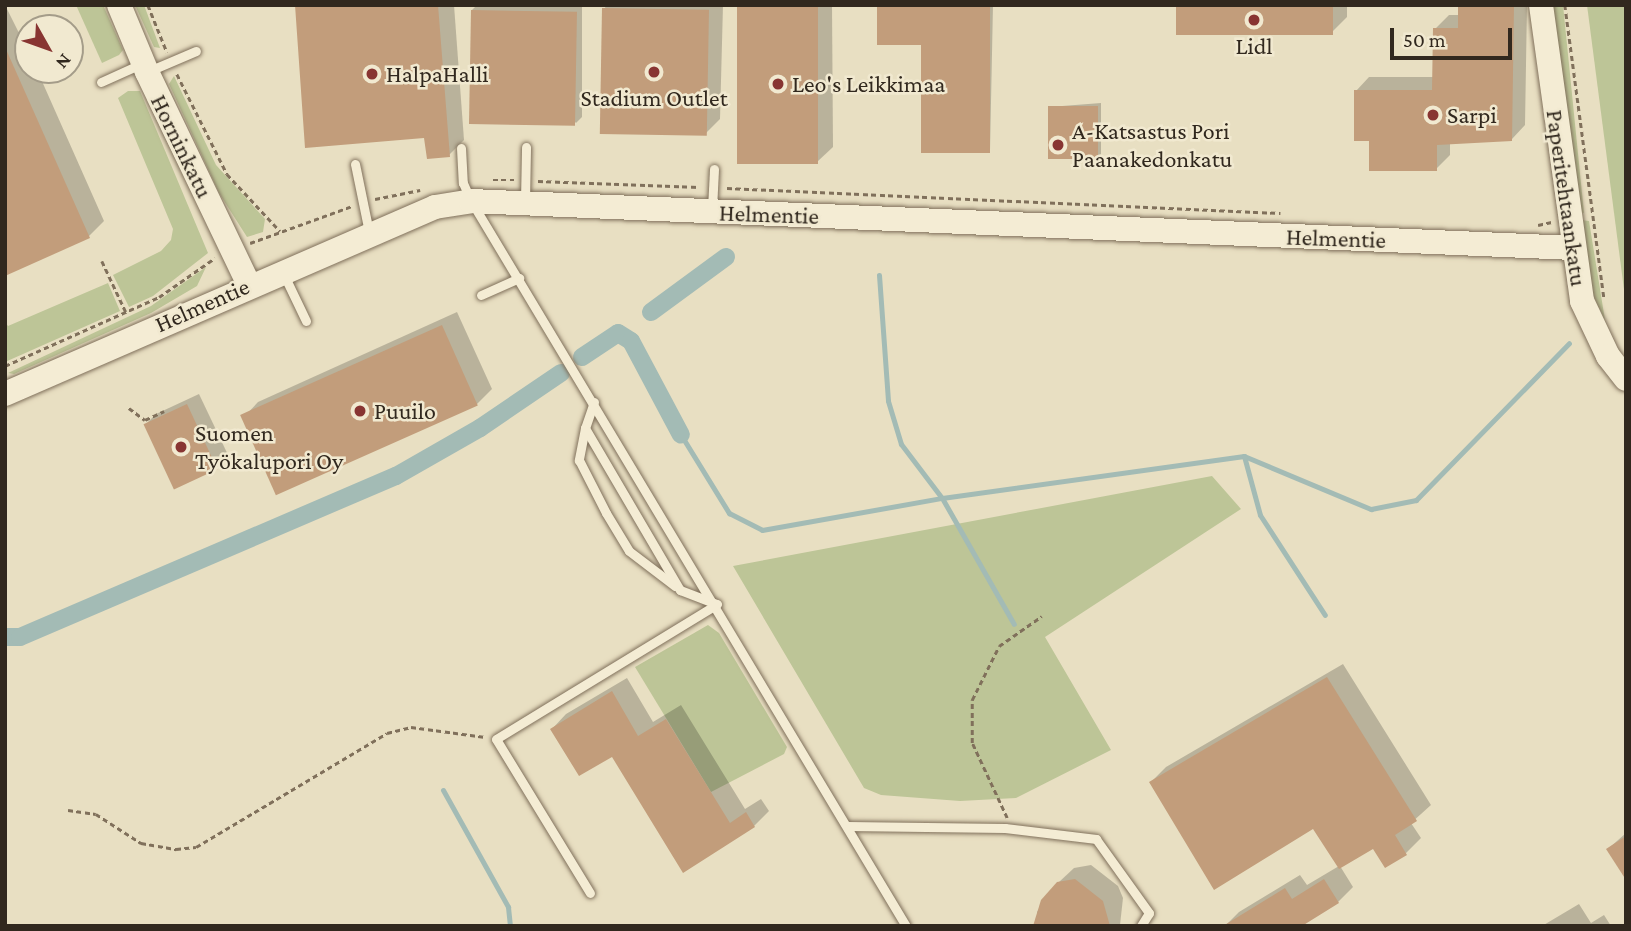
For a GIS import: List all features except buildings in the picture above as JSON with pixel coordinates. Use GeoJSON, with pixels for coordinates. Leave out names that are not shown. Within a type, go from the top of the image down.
{"type":"FeatureCollection","features":[{"type":"Feature","properties":{"kind":"street","name":"Horninkatu"},"geometry":{"type":"LineString","coordinates":[[119,5],[145,68],[249,285]]}},
{"type":"Feature","properties":{"kind":"street","name":"Paperitehtaankatu"},"geometry":{"type":"LineString","coordinates":[[1541,5],[1582,301],[1593,328],[1626,379]]}},
{"type":"Feature","properties":{"kind":"street","name":"Helmentie"},"geometry":{"type":"LineString","coordinates":[[5,394],[249,285],[435,207],[471,201],[1573,248]]}},
{"type":"Feature","properties":{"kind":"lane"},"geometry":{"type":"LineString","coordinates":[[101,82],[196,51]]}},
{"type":"Feature","properties":{"kind":"lane"},"geometry":{"type":"LineString","coordinates":[[526,147],[526,203]]}},
{"type":"Feature","properties":{"kind":"lane"},"geometry":{"type":"LineString","coordinates":[[461,148],[463,183],[471,201],[717,604],[906,926]]}},
{"type":"Feature","properties":{"kind":"lane"},"geometry":{"type":"LineString","coordinates":[[355,164],[370,234]]}},
{"type":"Feature","properties":{"kind":"lane"},"geometry":{"type":"LineString","coordinates":[[712,211],[714,169]]}},
{"type":"Feature","properties":{"kind":"lane"},"geometry":{"type":"LineString","coordinates":[[282,271],[306,321]]}},
{"type":"Feature","properties":{"kind":"lane"},"geometry":{"type":"LineString","coordinates":[[481,295],[519,278]]}},
{"type":"Feature","properties":{"kind":"lane"},"geometry":{"type":"LineString","coordinates":[[594,402],[585,428],[579,460],[629,551],[680,590],[717,604]]}},
{"type":"Feature","properties":{"kind":"lane"},"geometry":{"type":"LineString","coordinates":[[585,428],[680,590]]}},
{"type":"Feature","properties":{"kind":"lane"},"geometry":{"type":"LineString","coordinates":[[590,893],[496,738],[717,604]]}},
{"type":"Feature","properties":{"kind":"lane"},"geometry":{"type":"LineString","coordinates":[[847,826],[1005,828],[1096,839],[1149,913],[1141,926]]}},
{"type":"Feature","properties":{"kind":"path"},"geometry":{"type":"LineString","coordinates":[[148,5],[227,174],[279,230]]}},
{"type":"Feature","properties":{"kind":"path"},"geometry":{"type":"LineString","coordinates":[[1565,5],[1605,301]]}},
{"type":"Feature","properties":{"kind":"path"},"geometry":{"type":"LineString","coordinates":[[102,261],[126,312]]}},
{"type":"Feature","properties":{"kind":"path"},"geometry":{"type":"LineString","coordinates":[[129,408],[145,420],[164,411]]}},
{"type":"Feature","properties":{"kind":"path"},"geometry":{"type":"LineString","coordinates":[[1005,828],[1007,814],[972,743],[972,699],[999,646],[1042,616]]}},
{"type":"Feature","properties":{"kind":"path"},"geometry":{"type":"LineString","coordinates":[[68,810],[96,814],[141,843],[176,849],[196,847],[387,733],[411,727],[496,738]]}},
{"type":"Feature","properties":{"kind":"green space"},"geometry":{"type":"Polygon","coordinates":[[[76,5],[103,5],[123,50],[119,55],[102,63],[84,23],[84,14],[80,14],[76,5]]]}},
{"type":"Feature","properties":{"kind":"green space"},"geometry":{"type":"Polygon","coordinates":[[[135,5],[144,5],[160,48],[154,47],[135,5]]]}},
{"type":"Feature","properties":{"kind":"green space"},"geometry":{"type":"Polygon","coordinates":[[[1548,5],[1563,5],[1584,213],[1580,212],[1548,5]]]}},
{"type":"Feature","properties":{"kind":"green space"},"geometry":{"type":"Polygon","coordinates":[[[1587,5],[1626,5],[1626,305],[1587,5]]]}},
{"type":"Feature","properties":{"kind":"green space"},"geometry":{"type":"Polygon","coordinates":[[[174,76],[216,165],[265,219],[263,232],[247,237],[219,193],[169,84],[174,76]]]}},
{"type":"Feature","properties":{"kind":"green space"},"geometry":{"type":"Polygon","coordinates":[[[128,91],[140,91],[208,253],[153,296],[129,307],[113,275],[161,251],[171,240],[173,229],[118,98],[128,91]]]}},
{"type":"Feature","properties":{"kind":"green space"},"geometry":{"type":"Polygon","coordinates":[[[1581,220],[1589,221],[1605,320],[1626,364],[1591,291],[1581,220]]]}},
{"type":"Feature","properties":{"kind":"green space"},"geometry":{"type":"Polygon","coordinates":[[[206,267],[197,286],[151,313],[14,374],[8,373],[151,306],[206,267]]]}},
{"type":"Feature","properties":{"kind":"green space"},"geometry":{"type":"Polygon","coordinates":[[[108,283],[120,311],[5,362],[5,322],[8,326],[108,283]]]}},
{"type":"Feature","properties":{"kind":"green space"},"geometry":{"type":"Polygon","coordinates":[[[1212,476],[1241,509],[1045,637],[1111,750],[1016,798],[960,801],[881,795],[864,788],[733,566],[1212,476]]]}},
{"type":"Feature","properties":{"kind":"green space"},"geometry":{"type":"Polygon","coordinates":[[[708,625],[719,633],[787,747],[784,754],[711,792],[635,667],[708,625]]]}},
{"type":"Feature","properties":{"kind":"waterway"},"geometry":{"type":"LineString","coordinates":[[651,312],[726,257]]}},
{"type":"Feature","properties":{"kind":"waterway"},"geometry":{"type":"LineString","coordinates":[[879,275],[888,401],[901,444],[942,498],[1014,624]]}},
{"type":"Feature","properties":{"kind":"waterway"},"geometry":{"type":"LineString","coordinates":[[582,357],[618,333],[631,341],[681,435]]}},
{"type":"Feature","properties":{"kind":"waterway"},"geometry":{"type":"LineString","coordinates":[[681,435],[729,513],[762,530],[942,498],[1244,456],[1371,509],[1416,500],[1569,343]]}},
{"type":"Feature","properties":{"kind":"waterway"},"geometry":{"type":"LineString","coordinates":[[5,637],[20,637],[396,476],[480,428],[561,373]]}},
{"type":"Feature","properties":{"kind":"waterway"},"geometry":{"type":"LineString","coordinates":[[1244,456],[1260,515],[1325,615]]}},
{"type":"Feature","properties":{"kind":"waterway"},"geometry":{"type":"LineString","coordinates":[[443,790],[508,907],[510,926]]}},
{"type":"Feature","properties":{"kind":"place","name":"Lidl"},"geometry":{"type":"Point","coordinates":[1254,20]}},
{"type":"Feature","properties":{"kind":"place","name":"Stadium Outlet"},"geometry":{"type":"Point","coordinates":[654,72]}},
{"type":"Feature","properties":{"kind":"place","name":"HalpaHalli"},"geometry":{"type":"Point","coordinates":[372,74]}},
{"type":"Feature","properties":{"kind":"place","name":"Leo's Leikkimaa"},"geometry":{"type":"Point","coordinates":[778,84]}},
{"type":"Feature","properties":{"kind":"place","name":"Sarpi"},"geometry":{"type":"Point","coordinates":[1433,115]}},
{"type":"Feature","properties":{"kind":"place","name":"A-Katsastus Pori Paanakedonkatu"},"geometry":{"type":"Point","coordinates":[1058,145]}},
{"type":"Feature","properties":{"kind":"place","name":"Puuilo"},"geometry":{"type":"Point","coordinates":[360,411]}},
{"type":"Feature","properties":{"kind":"place","name":"Suomen Työkalupori Oy"},"geometry":{"type":"Point","coordinates":[181,447]}}]}
